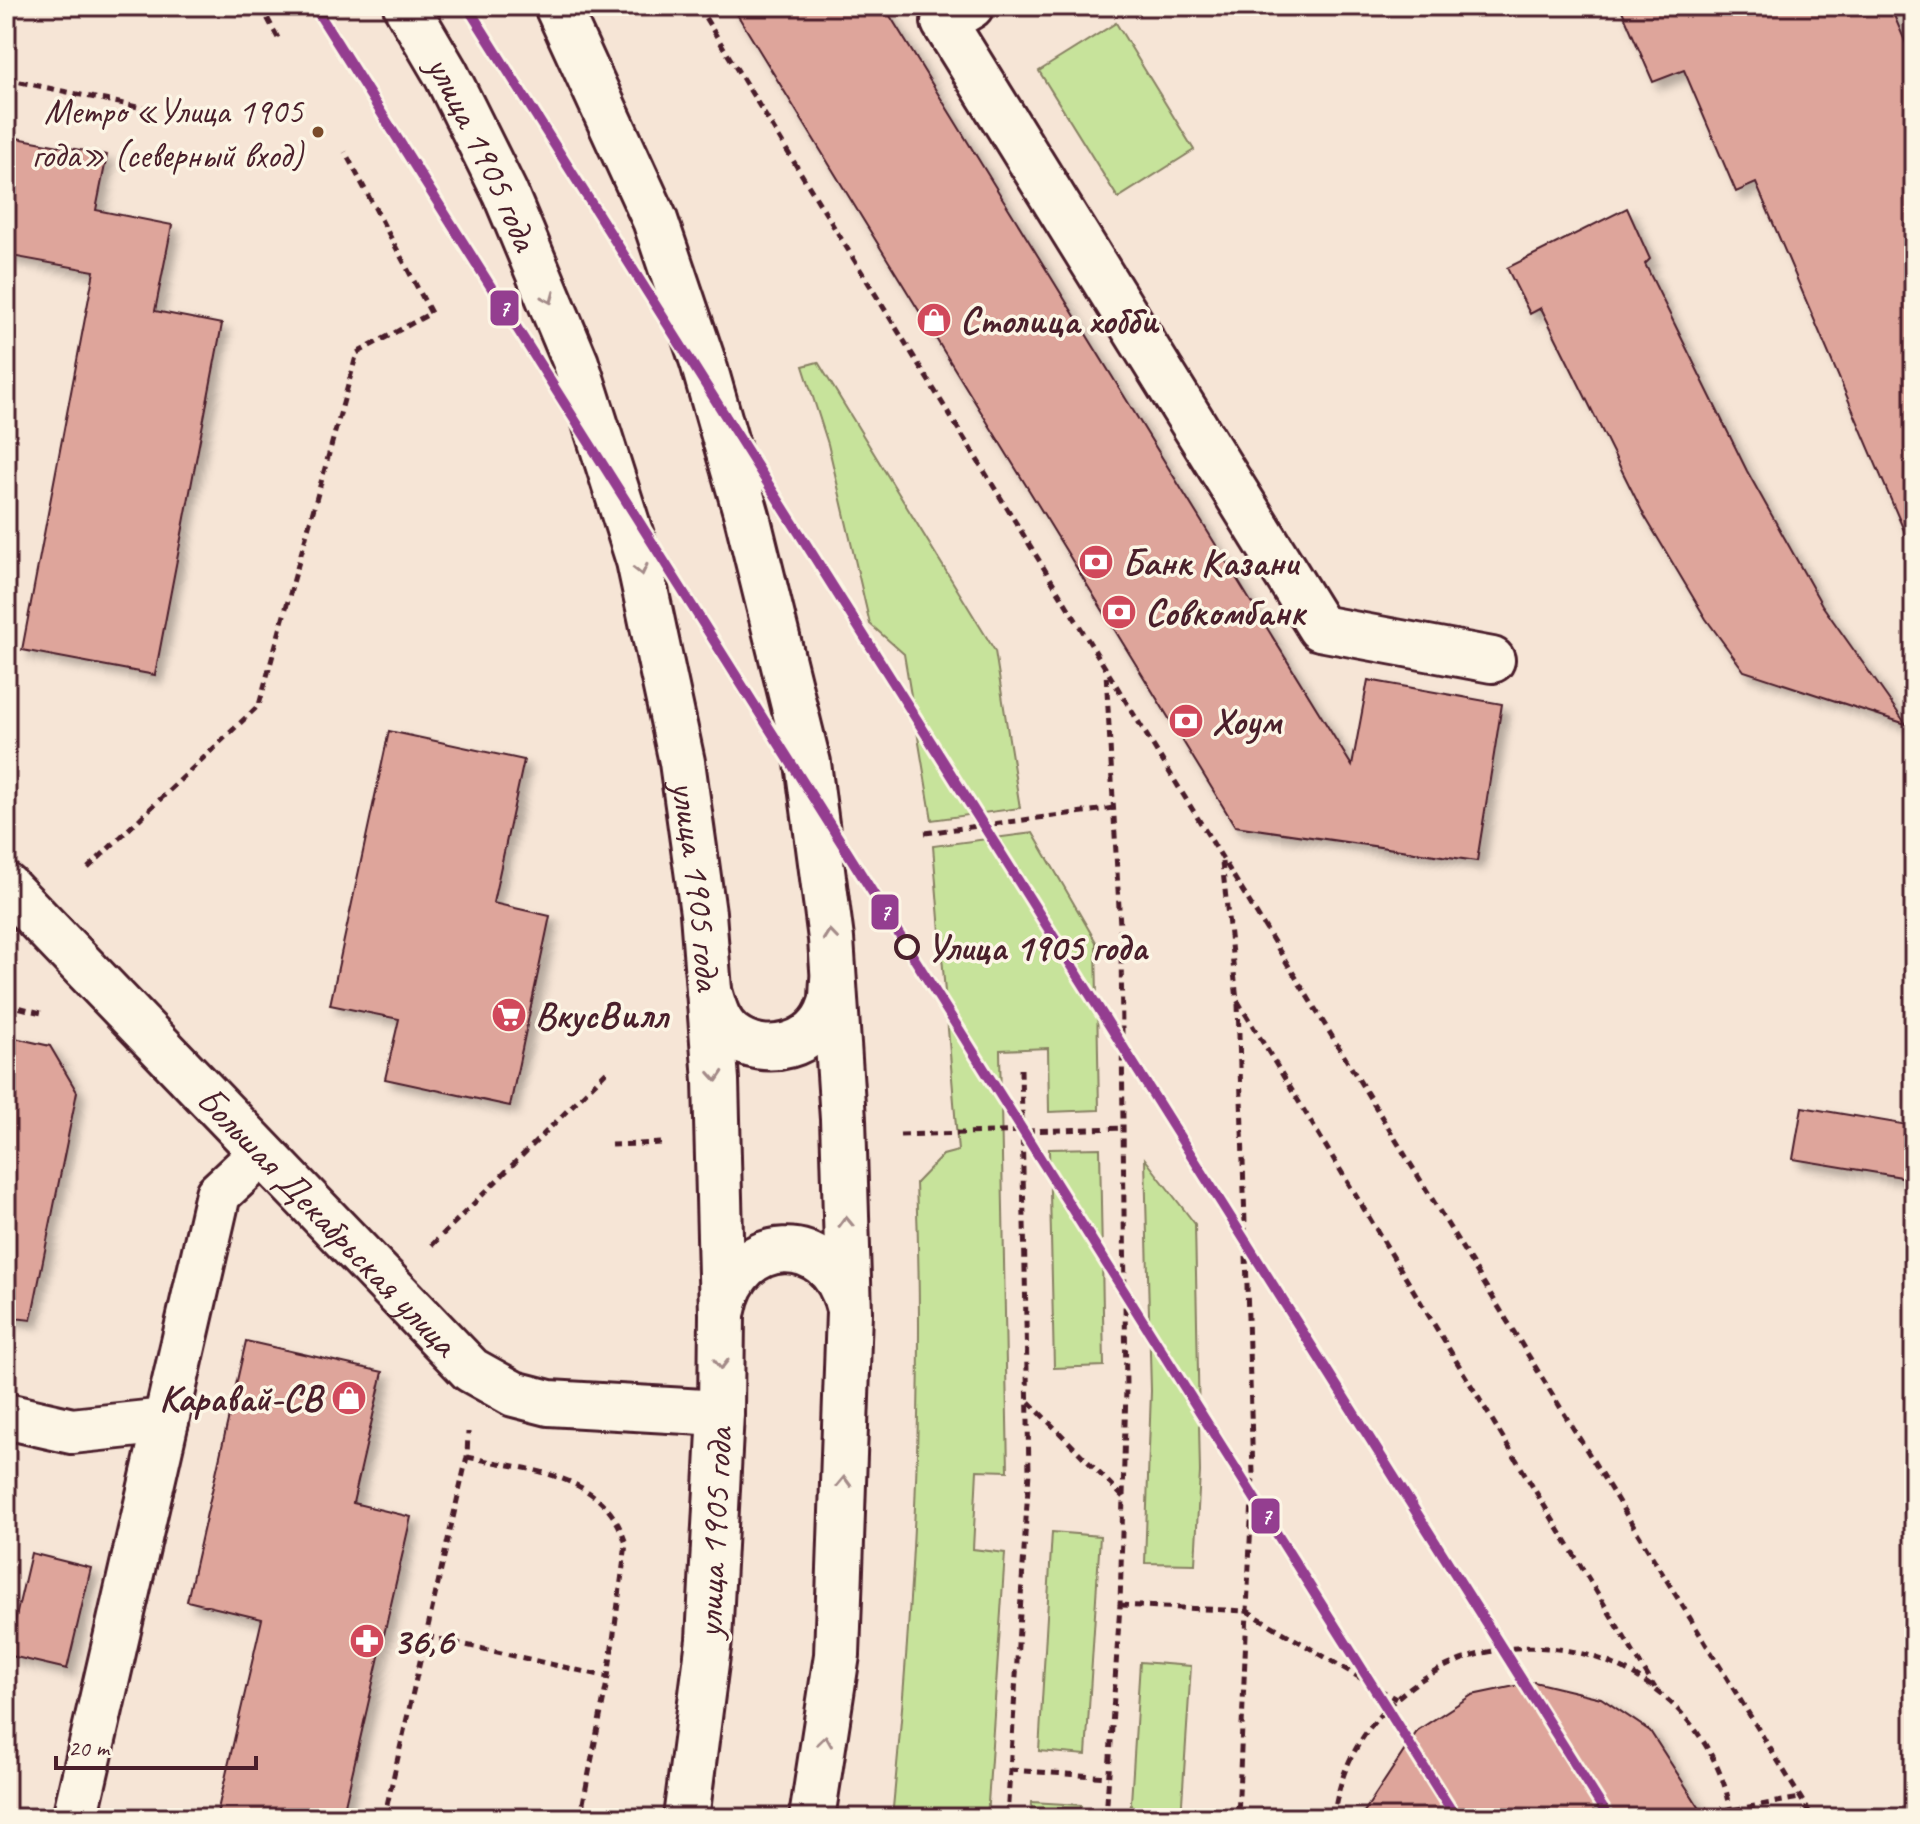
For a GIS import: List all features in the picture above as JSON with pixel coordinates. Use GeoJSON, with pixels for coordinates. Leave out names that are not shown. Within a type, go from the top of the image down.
{"type":"FeatureCollection","features":[{"type":"Feature","properties":{"kind":"main road","name":"улица 1905 года"},"geometry":{"type":"LineString","coordinates":[[406,6],[446,74],[505,193],[576,363],[639,561],[682,762],[703,913],[716,1080],[722,1314],[721,1413],[709,1640],[686,1818]]}},
{"type":"Feature","properties":{"kind":"main road"},"geometry":{"type":"LineString","coordinates":[[557,6],[655,220],[711,390],[747,516],[808,763],[831,939],[843,1119],[849,1312],[837,1655],[812,1818]]}},
{"type":"Feature","properties":{"kind":"main road"},"geometry":{"type":"LineString","coordinates":[[971,6],[944,22],[1320,628],[1492,660]]}},
{"type":"Feature","properties":{"kind":"main road","name":"Большая Декабрьская улица"},"geometry":{"type":"LineString","coordinates":[[6,886],[471,1370],[514,1394],[549,1403],[721,1413]]}},
{"type":"Feature","properties":{"kind":"main road"},"geometry":{"type":"LineString","coordinates":[[709,991],[715,1015],[731,1034],[752,1046],[776,1048],[800,1041],[819,1027],[830,1006],[833,981]]}},
{"type":"Feature","properties":{"kind":"main road"},"geometry":{"type":"LineString","coordinates":[[75,1818],[218,1194],[262,1153]]}},
{"type":"Feature","properties":{"kind":"main road"},"geometry":{"type":"LineString","coordinates":[[722,1314],[726,1290],[739,1270],[760,1255],[784,1250],[808,1254],[829,1267],[843,1287],[849,1312]]}},
{"type":"Feature","properties":{"kind":"main road"},"geometry":{"type":"LineString","coordinates":[[6,1416],[72,1431],[166,1421]]}},
{"type":"Feature","properties":{"kind":"path"},"geometry":{"type":"LineString","coordinates":[[261,6],[279,40]]}},
{"type":"Feature","properties":{"kind":"path"},"geometry":{"type":"LineString","coordinates":[[698,6],[1813,1818]]}},
{"type":"Feature","properties":{"kind":"path"},"geometry":{"type":"LineString","coordinates":[[6,79],[152,110]]}},
{"type":"Feature","properties":{"kind":"path"},"geometry":{"type":"LineString","coordinates":[[88,868],[259,705],[357,353],[431,313],[345,152]]}},
{"type":"Feature","properties":{"kind":"path"},"geometry":{"type":"LineString","coordinates":[[1106,669],[1121,944],[1126,1389],[1120,1605],[1106,1818]]}},
{"type":"Feature","properties":{"kind":"path"},"geometry":{"type":"LineString","coordinates":[[925,833],[1114,808]]}},
{"type":"Feature","properties":{"kind":"path"},"geometry":{"type":"LineString","coordinates":[[1221,857],[1237,1000],[1253,1474],[1238,1818]]}},
{"type":"Feature","properties":{"kind":"path"},"geometry":{"type":"LineString","coordinates":[[1237,1000],[1655,1688]]}},
{"type":"Feature","properties":{"kind":"path"},"geometry":{"type":"LineString","coordinates":[[6,1004],[45,1014]]}},
{"type":"Feature","properties":{"kind":"path"},"geometry":{"type":"LineString","coordinates":[[1007,1818],[1029,1472],[1021,1069]]}},
{"type":"Feature","properties":{"kind":"path"},"geometry":{"type":"LineString","coordinates":[[432,1245],[608,1070]]}},
{"type":"Feature","properties":{"kind":"path"},"geometry":{"type":"LineString","coordinates":[[941,1134],[1123,1128]]}},
{"type":"Feature","properties":{"kind":"path"},"geometry":{"type":"LineString","coordinates":[[1028,1401],[1123,1498]]}},
{"type":"Feature","properties":{"kind":"path"},"geometry":{"type":"LineString","coordinates":[[384,1818],[467,1457],[563,1478],[606,1504],[621,1526],[626,1544],[608,1677],[580,1818]]}},
{"type":"Feature","properties":{"kind":"path"},"geometry":{"type":"LineString","coordinates":[[1120,1605],[1247,1611],[1396,1699]]}},
{"type":"Feature","properties":{"kind":"path"},"geometry":{"type":"LineString","coordinates":[[426,1636],[608,1677]]}},
{"type":"Feature","properties":{"kind":"path"},"geometry":{"type":"LineString","coordinates":[[1333,1818],[1339,1788],[1352,1755],[1396,1699],[1423,1678],[1455,1661],[1488,1651],[1524,1647],[1559,1648],[1593,1656],[1626,1669],[1655,1688],[1682,1713],[1703,1740],[1719,1771],[1732,1818]]}},
{"type":"Feature","properties":{"kind":"path"},"geometry":{"type":"LineString","coordinates":[[1010,1770],[1108,1777]]}},
{"type":"Feature","properties":{"kind":"path"},"geometry":{"type":"LineString","coordinates":[[1692,1817],[1800,1798]]}},
{"type":"Feature","properties":{"kind":"green space"},"geometry":{"type":"Polygon","coordinates":[[[1116,23],[1194,150],[1118,198],[1039,71],[1116,23]]]}},
{"type":"Feature","properties":{"kind":"green space"},"geometry":{"type":"Polygon","coordinates":[[[818,362],[995,651],[1020,808],[932,820],[904,654],[870,624],[828,444],[803,366],[818,362]]]}},
{"type":"Feature","properties":{"kind":"green space"},"geometry":{"type":"Polygon","coordinates":[[[1033,833],[1096,942],[1099,1110],[1049,1112],[1048,1048],[1000,1050],[1008,1471],[977,1470],[973,1549],[1005,1553],[987,1818],[892,1818],[906,1659],[918,1421],[916,1183],[943,1155],[958,1151],[933,846],[1033,833]]]}},
{"type":"Feature","properties":{"kind":"green space"},"geometry":{"type":"Polygon","coordinates":[[[1100,1148],[1104,1366],[1054,1368],[1049,1149],[1100,1148]]]}},
{"type":"Feature","properties":{"kind":"green space"},"geometry":{"type":"Polygon","coordinates":[[[1145,1159],[1195,1224],[1200,1472],[1195,1564],[1145,1563],[1151,1391],[1145,1159]]]}},
{"type":"Feature","properties":{"kind":"green space"},"geometry":{"type":"Polygon","coordinates":[[[1052,1532],[1100,1536],[1086,1755],[1039,1751],[1052,1532]]]}},
{"type":"Feature","properties":{"kind":"green space"},"geometry":{"type":"Polygon","coordinates":[[[1140,1662],[1191,1666],[1181,1818],[1130,1818],[1140,1662]]]}},
{"type":"Feature","properties":{"kind":"green space"},"geometry":{"type":"Polygon","coordinates":[[[1032,1802],[1081,1805],[1080,1818],[1031,1818],[1032,1802]]]}},
{"type":"Feature","properties":{"kind":"building"},"geometry":{"type":"Polygon","coordinates":[[[732,6],[884,6],[1352,766],[1368,680],[1502,704],[1477,861],[1235,826],[732,6]]]}},
{"type":"Feature","properties":{"kind":"building"},"geometry":{"type":"Polygon","coordinates":[[[1620,6],[1890,6],[1914,62],[1914,554],[1756,183],[1736,192],[1684,70],[1653,82],[1620,6]]]}},
{"type":"Feature","properties":{"kind":"building"},"geometry":{"type":"Polygon","coordinates":[[[6,136],[107,155],[96,210],[172,225],[155,311],[222,324],[155,675],[22,650],[94,271],[6,255],[6,136]]]}},
{"type":"Feature","properties":{"kind":"building"},"geometry":{"type":"Polygon","coordinates":[[[1627,208],[1650,259],[1645,264],[1747,471],[1822,605],[1906,724],[1744,671],[1706,619],[1644,515],[1541,308],[1530,314],[1507,268],[1627,208]]]}},
{"type":"Feature","properties":{"kind":"building"},"geometry":{"type":"Polygon","coordinates":[[[389,731],[524,760],[493,903],[550,916],[510,1106],[385,1079],[399,1019],[330,1005],[389,731]]]}},
{"type":"Feature","properties":{"kind":"building"},"geometry":{"type":"Polygon","coordinates":[[[6,1036],[50,1046],[77,1092],[31,1320],[6,1317],[6,1036]]]}},
{"type":"Feature","properties":{"kind":"building"},"geometry":{"type":"Polygon","coordinates":[[[1802,1107],[1914,1126],[1914,1179],[1793,1159],[1802,1107]]]}},
{"type":"Feature","properties":{"kind":"building"},"geometry":{"type":"Polygon","coordinates":[[[246,1341],[383,1372],[353,1503],[411,1517],[342,1818],[216,1818],[262,1619],[187,1601],[246,1341]]]}},
{"type":"Feature","properties":{"kind":"building"},"geometry":{"type":"Polygon","coordinates":[[[31,1553],[91,1568],[67,1669],[7,1655],[31,1553]]]}},
{"type":"Feature","properties":{"kind":"building"},"geometry":{"type":"Polygon","coordinates":[[[1534,1682],[1601,1698],[1650,1731],[1706,1818],[1360,1818],[1418,1730],[1472,1695],[1534,1682]]]}},
{"type":"Feature","properties":{"kind":"transit line","name":"7"},"geometry":{"type":"LineString","coordinates":[[314,6],[1456,1818]]}},
{"type":"Feature","properties":{"kind":"transit line","name":"7"},"geometry":{"type":"LineString","coordinates":[[467,6],[1609,1818]]}},
{"type":"Feature","properties":{"kind":"place","name":"Метро «Улица 1905 года» (северный вход)"},"geometry":{"type":"Point","coordinates":[318,132]}},
{"type":"Feature","properties":{"kind":"place","name":"Столица хобби"},"geometry":{"type":"Point","coordinates":[934,320]}},
{"type":"Feature","properties":{"kind":"place","name":"Банк Казани"},"geometry":{"type":"Point","coordinates":[1096,562]}},
{"type":"Feature","properties":{"kind":"place","name":"Совкомбанк"},"geometry":{"type":"Point","coordinates":[1119,612]}},
{"type":"Feature","properties":{"kind":"place","name":"Хоум"},"geometry":{"type":"Point","coordinates":[1186,721]}},
{"type":"Feature","properties":{"kind":"place","name":"Улица 1905 года"},"geometry":{"type":"Point","coordinates":[907,947]}},
{"type":"Feature","properties":{"kind":"place","name":"ВкусВилл"},"geometry":{"type":"Point","coordinates":[509,1015]}},
{"type":"Feature","properties":{"kind":"place","name":"Каравай-СВ"},"geometry":{"type":"Point","coordinates":[349,1398]}},
{"type":"Feature","properties":{"kind":"place","name":"36,6"},"geometry":{"type":"Point","coordinates":[367,1641]}}]}
